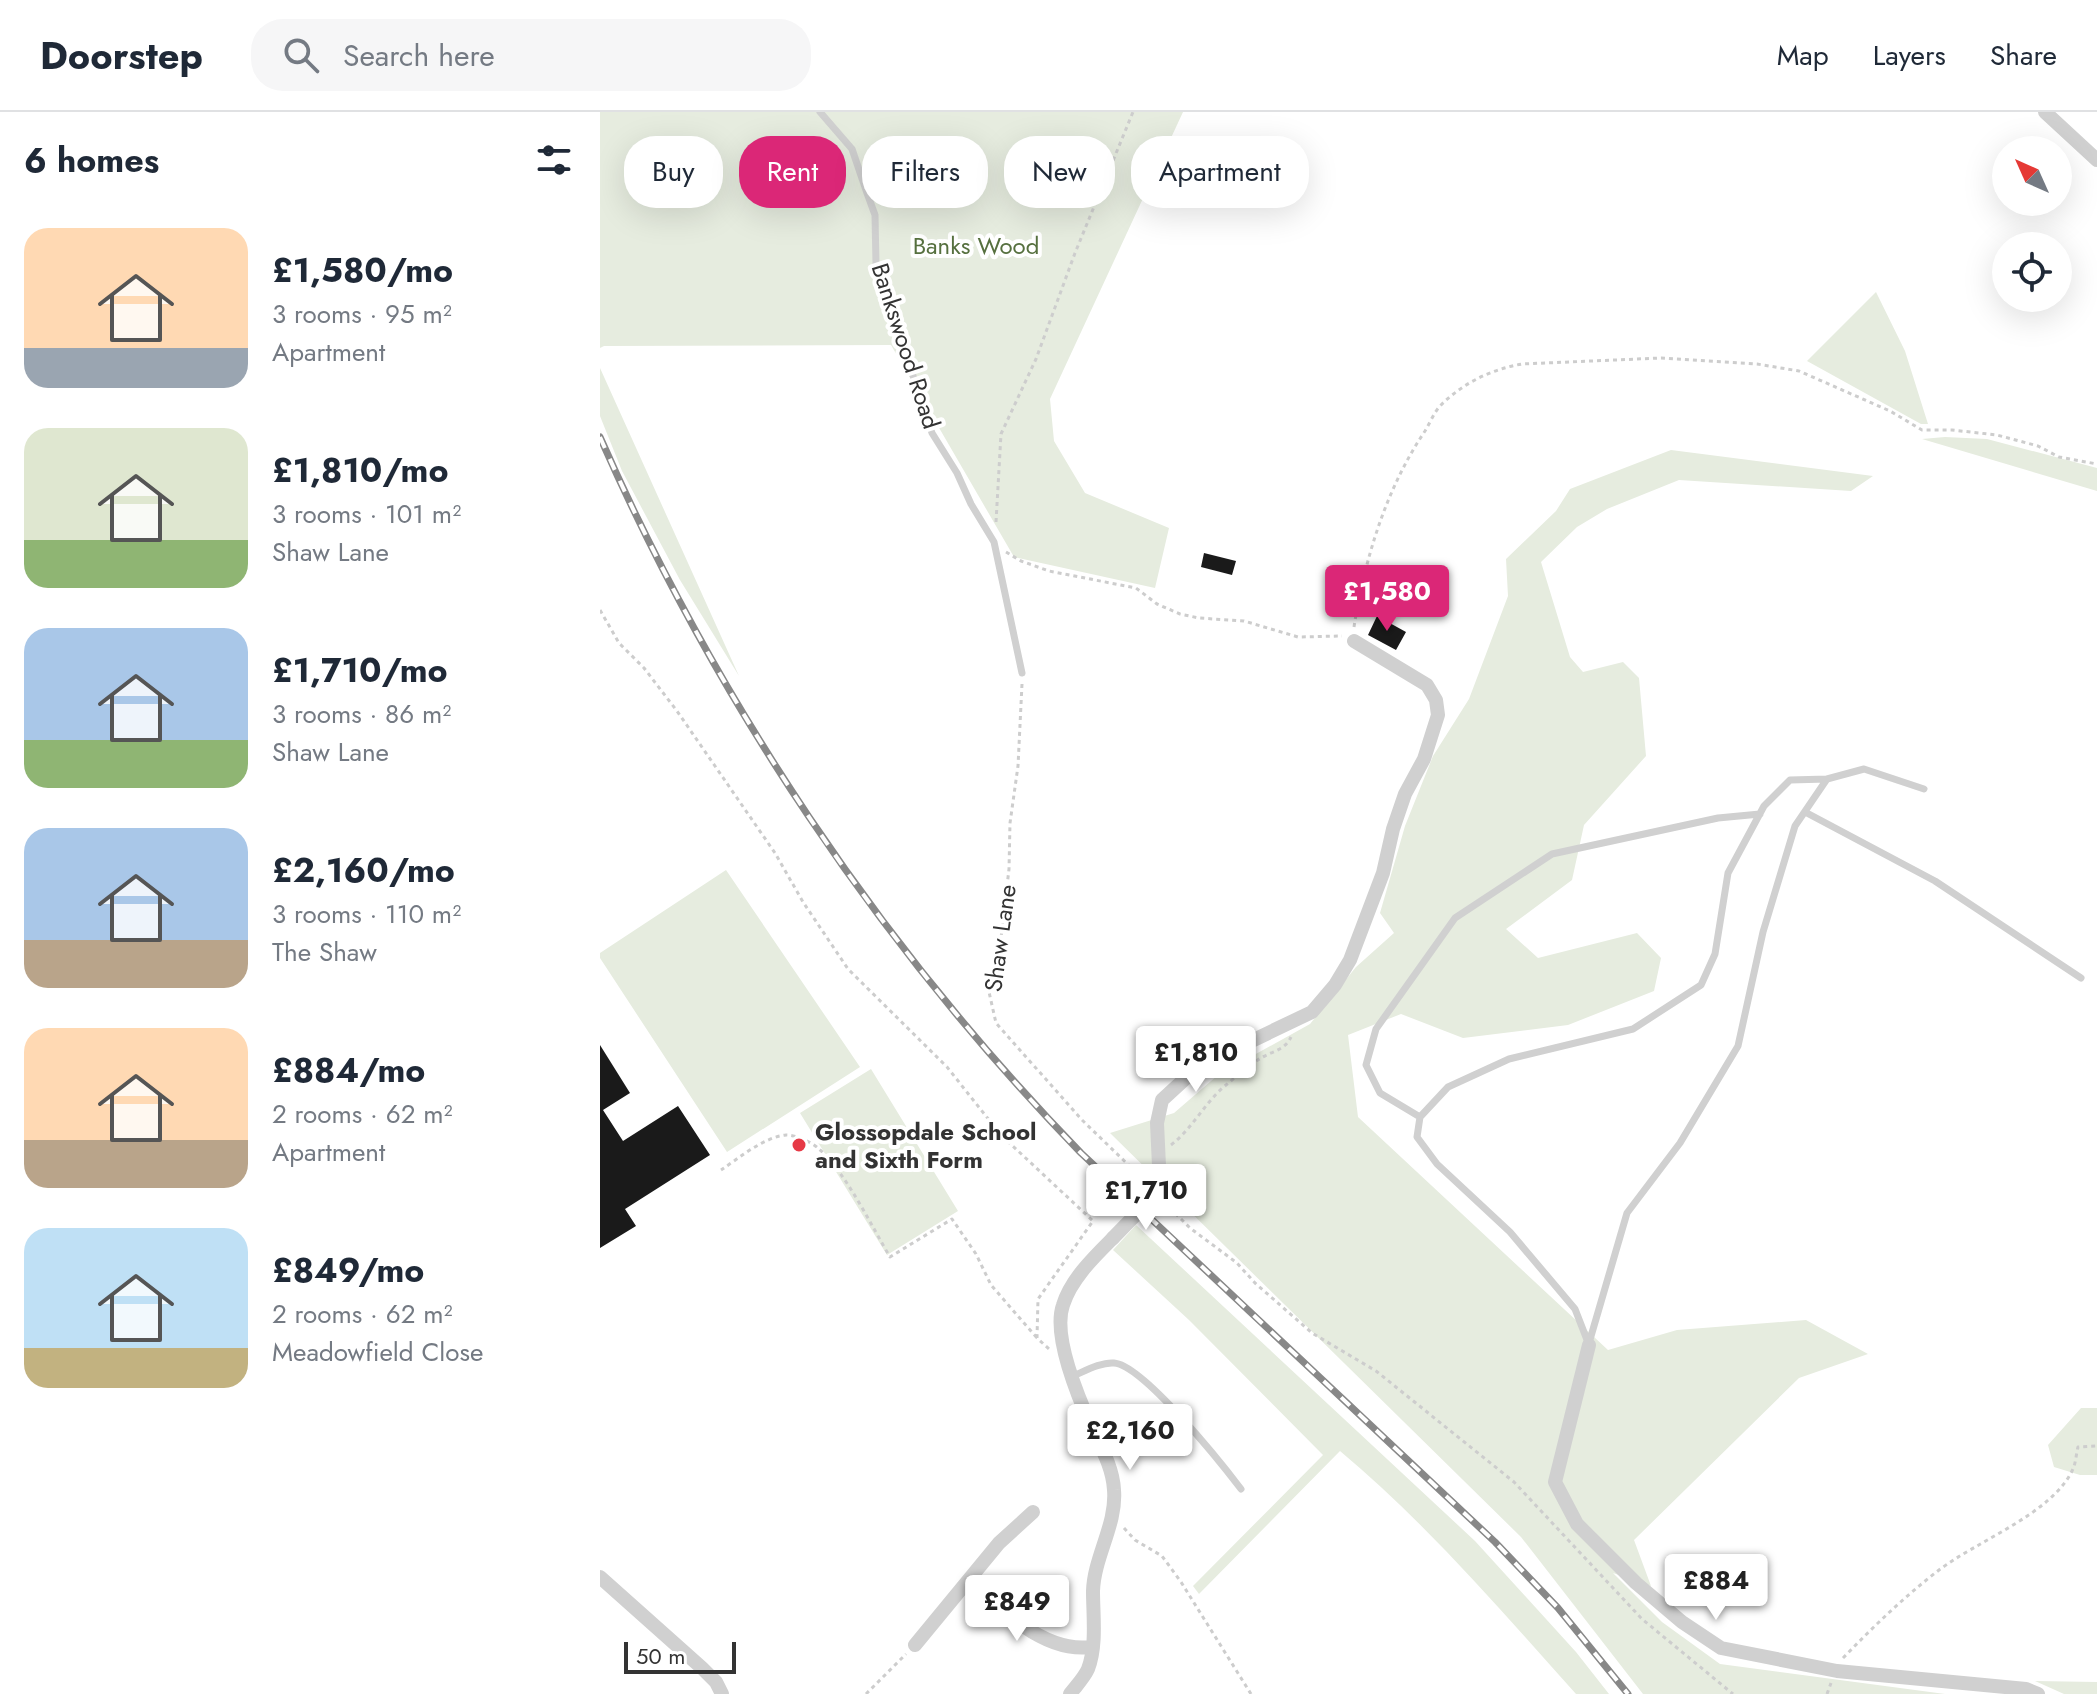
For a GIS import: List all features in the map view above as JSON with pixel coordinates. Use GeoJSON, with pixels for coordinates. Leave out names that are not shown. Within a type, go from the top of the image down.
{"type":"FeatureCollection","features":[{"type":"Feature","properties":{"kind":"street"},"geometry":{"type":"LineString","coordinates":[[2045,112],[2097,160]]}},
{"type":"Feature","properties":{"kind":"street"},"geometry":{"type":"LineString","coordinates":[[1070,1694],[1089,1668],[1094,1619],[1093,1587],[1115,1492],[1111,1470],[1083,1406],[1072,1371],[1060,1325],[1061,1309],[1091,1259],[1152,1194],[1159,1166],[1162,1100],[1218,1057],[1312,1012],[1335,985],[1350,960],[1383,873],[1405,794],[1424,759],[1438,715],[1436,700],[1427,685],[1354,641]]}},
{"type":"Feature","properties":{"kind":"street"},"geometry":{"type":"LineString","coordinates":[[1589,1345],[1555,1482],[1577,1524],[1636,1583],[1682,1622],[1721,1648],[1837,1671],[2026,1689],[2038,1694]]}},
{"type":"Feature","properties":{"kind":"street"},"geometry":{"type":"LineString","coordinates":[[915,1645],[999,1543],[1033,1512]]}},
{"type":"Feature","properties":{"kind":"street"},"geometry":{"type":"LineString","coordinates":[[600,1577],[702,1668],[716,1682],[722,1694]]}},
{"type":"Feature","properties":{"kind":"street"},"geometry":{"type":"LineString","coordinates":[[971,1577],[1003,1611],[1031,1630],[1077,1649],[1091,1647]]}},
{"type":"Feature","properties":{"kind":"lane","name":"Bankswood Road"},"geometry":{"type":"LineString","coordinates":[[820,112],[852,149],[876,227],[876,264],[932,433],[994,542],[1022,673]]}},
{"type":"Feature","properties":{"kind":"lane"},"geometry":{"type":"LineString","coordinates":[[1589,1345],[1575,1309],[1510,1232],[1437,1164],[1417,1137],[1420,1117],[1448,1087],[1509,1059],[1633,1029],[1701,985],[1715,954],[1728,873],[1764,806],[1790,780],[1827,779],[1864,769],[1924,789]]}},
{"type":"Feature","properties":{"kind":"lane"},"geometry":{"type":"LineString","coordinates":[[1589,1345],[1627,1213],[1680,1143],[1738,1046],[1763,932],[1795,826],[1827,779]]}},
{"type":"Feature","properties":{"kind":"lane"},"geometry":{"type":"LineString","coordinates":[[1805,812],[1935,881],[2081,978]]}},
{"type":"Feature","properties":{"kind":"lane"},"geometry":{"type":"LineString","coordinates":[[1420,1117],[1380,1093],[1366,1065],[1376,1029],[1455,918],[1552,854],[1718,818],[1760,814]]}},
{"type":"Feature","properties":{"kind":"lane"},"geometry":{"type":"LineString","coordinates":[[1072,1371],[1114,1363],[1141,1378],[1182,1419],[1241,1489]]}},
{"type":"Feature","properties":{"kind":"path"},"geometry":{"type":"LineString","coordinates":[[1133,112],[1075,253],[1036,359],[1001,434],[994,542],[1021,561],[1049,571],[1136,588],[1157,604],[1180,614],[1244,621],[1298,637],[1337,635],[1354,641],[1356,613],[1381,517],[1408,455],[1440,406],[1478,377],[1502,367],[1522,364],[1661,358],[1757,364],[1799,371],[1890,411],[1922,430],[1997,435],[2038,446],[2059,457],[2097,464]]}},
{"type":"Feature","properties":{"kind":"path"},"geometry":{"type":"LineString","coordinates":[[600,610],[619,643],[644,668],[677,711],[775,853],[803,902],[848,969],[947,1067],[1001,1135],[1093,1221],[1038,1299],[1037,1338]]}},
{"type":"Feature","properties":{"kind":"path","name":"Shaw Lane"},"geometry":{"type":"LineString","coordinates":[[1022,673],[1009,869],[999,955],[989,992],[996,1023],[1152,1194],[1190,1228],[1237,1263],[1312,1333],[1376,1371],[1514,1482],[1642,1619],[1733,1694]]}},
{"type":"Feature","properties":{"kind":"path"},"geometry":{"type":"LineString","coordinates":[[1160,1145],[1171,1145],[1226,1085],[1290,1041],[1288,1023]]}},
{"type":"Feature","properties":{"kind":"path"},"geometry":{"type":"LineString","coordinates":[[721,1170],[775,1138],[788,1135],[802,1138],[819,1148],[838,1172],[890,1257],[952,1219],[976,1254],[991,1285],[1037,1338],[1072,1371]]}},
{"type":"Feature","properties":{"kind":"path"},"geometry":{"type":"LineString","coordinates":[[1827,1694],[1842,1659],[1889,1610],[1943,1567],[2016,1523],[2057,1493],[2073,1470],[2078,1447],[2097,1446]]}},
{"type":"Feature","properties":{"kind":"path"},"geometry":{"type":"LineString","coordinates":[[1112,1515],[1135,1540],[1162,1556],[1251,1694]]}},
{"type":"Feature","properties":{"kind":"path"},"geometry":{"type":"LineString","coordinates":[[866,1694],[915,1645]]}},
{"type":"Feature","properties":{"kind":"green space","name":"Banks Wood"},"geometry":{"type":"Polygon","coordinates":[[[600,112],[1183,112],[1172,136],[1131,136],[1131,208],[1139,208],[1050,399],[1054,441],[1085,493],[1169,528],[1155,588],[1014,557],[891,345],[600,348],[600,112]]]}},
{"type":"Feature","properties":{"kind":"green space"},"geometry":{"type":"Polygon","coordinates":[[[1876,292],[1905,351],[1928,424],[1921,424],[1807,361],[1876,292]]]}},
{"type":"Feature","properties":{"kind":"green space"},"geometry":{"type":"Polygon","coordinates":[[[600,368],[739,676],[680,580],[622,471],[600,416],[600,368]]]}},
{"type":"Feature","properties":{"kind":"green space"},"geometry":{"type":"Polygon","coordinates":[[[1922,439],[1987,439],[2097,468],[2097,491],[1922,439]]]}},
{"type":"Feature","properties":{"kind":"green space"},"geometry":{"type":"Polygon","coordinates":[[[1671,450],[1873,476],[1851,491],[1679,480],[1607,509],[1577,527],[1541,562],[1570,657],[1583,672],[1623,662],[1639,678],[1646,756],[1584,825],[1572,880],[1506,929],[1538,958],[1637,933],[1661,958],[1654,991],[1568,1025],[1463,1038],[1401,1014],[1348,1035],[1358,1117],[1608,1350],[1677,1330],[1806,1320],[1868,1354],[1799,1378],[1634,1540],[1651,1586],[1613,1573],[1662,1622],[1720,1664],[1945,1694],[1643,1694],[1521,1537],[1110,1133],[1174,1113],[1218,1075],[1310,1024],[1356,967],[1394,933],[1380,913],[1405,826],[1433,756],[1469,699],[1508,596],[1506,559],[1556,511],[1570,489],[1671,450]]]}},
{"type":"Feature","properties":{"kind":"green space"},"geometry":{"type":"Polygon","coordinates":[[[726,870],[860,1067],[727,1152],[600,958],[600,953],[726,870]]]}},
{"type":"Feature","properties":{"kind":"green space"},"geometry":{"type":"Polygon","coordinates":[[[871,1069],[958,1211],[887,1255],[800,1113],[871,1069]]]}},
{"type":"Feature","properties":{"kind":"green space"},"geometry":{"type":"Polygon","coordinates":[[[1136,1225],[1475,1541],[1576,1652],[1609,1694],[1576,1694],[1433,1537],[1340,1451],[1199,1594],[1193,1586],[1323,1455],[1189,1320],[1113,1250],[1136,1225]]]}},
{"type":"Feature","properties":{"kind":"green space"},"geometry":{"type":"Polygon","coordinates":[[[2081,1408],[2097,1408],[2097,1475],[2080,1475],[2054,1467],[2048,1445],[2081,1408]]]}},
{"type":"Feature","properties":{"kind":"green space"},"geometry":{"type":"Polygon","coordinates":[[[2035,1681],[2097,1682],[2097,1694],[2064,1694],[2035,1681]]]}},
{"type":"Feature","properties":{"kind":"building"},"geometry":{"type":"Polygon","coordinates":[[[1204,553],[1236,561],[1232,575],[1201,567],[1204,553]]]}},
{"type":"Feature","properties":{"kind":"building"},"geometry":{"type":"Polygon","coordinates":[[[1377,616],[1406,632],[1396,650],[1368,635],[1377,616]]]}},
{"type":"Feature","properties":{"kind":"building"},"geometry":{"type":"Polygon","coordinates":[[[600,1045],[630,1093],[603,1110],[623,1141],[678,1106],[710,1155],[625,1209],[636,1226],[600,1248],[600,1045]]]}},
{"type":"Feature","properties":{"kind":"railway"},"geometry":{"type":"LineString","coordinates":[[600,437],[646,535],[750,725],[871,905],[937,991],[1007,1074],[1081,1153],[1495,1542],[1558,1608],[1628,1694]]}},
{"type":"Feature","properties":{"kind":"place","name":"Glossopdale School and Sixth Form"},"geometry":{"type":"Point","coordinates":[799,1145]}}]}
